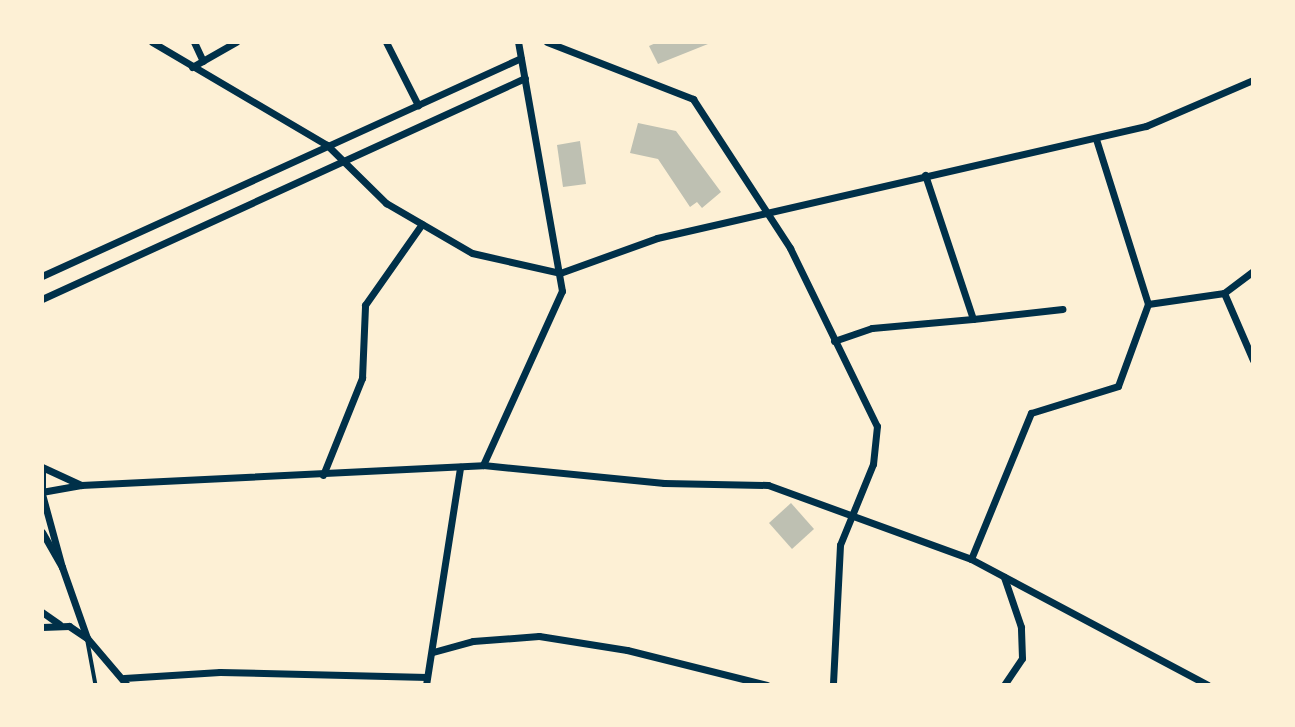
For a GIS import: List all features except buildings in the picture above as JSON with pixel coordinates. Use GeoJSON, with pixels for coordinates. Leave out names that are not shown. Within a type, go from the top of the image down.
{"type":"FeatureCollection","features":[{"type":"Feature","properties":{"kind":"street"},"geometry":{"type":"LineString","coordinates":[[152,42],[327,145],[386,204],[472,253],[560,273],[657,238],[769,215],[925,175],[1096,139],[1194,108],[1253,80]]}},
{"type":"Feature","properties":{"kind":"street"},"geometry":{"type":"LineString","coordinates":[[194,42],[204,61]]}},
{"type":"Feature","properties":{"kind":"street"},"geometry":{"type":"LineString","coordinates":[[192,67],[236,42]]}},
{"type":"Feature","properties":{"kind":"street"},"geometry":{"type":"LineString","coordinates":[[386,42],[418,105]]}},
{"type":"Feature","properties":{"kind":"street"},"geometry":{"type":"LineString","coordinates":[[483,465],[562,291],[518,42]]}},
{"type":"Feature","properties":{"kind":"street"},"geometry":{"type":"LineString","coordinates":[[547,42],[693,99],[769,215],[877,426],[873,464],[847,516],[838,567],[834,685]]}},
{"type":"Feature","properties":{"kind":"street"},"geometry":{"type":"LineString","coordinates":[[42,276],[521,58]]}},
{"type":"Feature","properties":{"kind":"street"},"geometry":{"type":"LineString","coordinates":[[42,299],[341,158],[525,78]]}},
{"type":"Feature","properties":{"kind":"street"},"geometry":{"type":"LineString","coordinates":[[971,559],[1031,413],[1118,386],[1148,304],[1096,139]]}},
{"type":"Feature","properties":{"kind":"street"},"geometry":{"type":"LineString","coordinates":[[925,175],[973,318]]}},
{"type":"Feature","properties":{"kind":"street"},"geometry":{"type":"LineString","coordinates":[[323,475],[362,378],[365,305],[422,224]]}},
{"type":"Feature","properties":{"kind":"street"},"geometry":{"type":"LineString","coordinates":[[1148,304],[1224,293],[1253,271]]}},
{"type":"Feature","properties":{"kind":"street"},"geometry":{"type":"LineString","coordinates":[[1224,293],[1253,360]]}},
{"type":"Feature","properties":{"kind":"street"},"geometry":{"type":"LineString","coordinates":[[834,341],[872,328],[1062,309]]}},
{"type":"Feature","properties":{"kind":"street"},"geometry":{"type":"LineString","coordinates":[[42,492],[80,485],[483,465],[664,483],[742,481],[971,559],[1208,685]]}},
{"type":"Feature","properties":{"kind":"street"},"geometry":{"type":"LineString","coordinates":[[80,485],[42,467],[42,492],[61,567],[87,638],[126,682],[220,672],[426,681],[433,652],[460,467]]}},
{"type":"Feature","properties":{"kind":"street"},"geometry":{"type":"LineString","coordinates":[[42,532],[61,567]]}},
{"type":"Feature","properties":{"kind":"street"},"geometry":{"type":"LineString","coordinates":[[1004,576],[1021,627],[1022,658],[1004,685]]}},
{"type":"Feature","properties":{"kind":"street"},"geometry":{"type":"LineString","coordinates":[[42,612],[87,638]]}},
{"type":"Feature","properties":{"kind":"street"},"geometry":{"type":"LineString","coordinates":[[42,627],[59,624]]}},
{"type":"Feature","properties":{"kind":"street"},"geometry":{"type":"LineString","coordinates":[[433,652],[473,640],[539,636],[627,650],[767,685]]}},
{"type":"Feature","properties":{"kind":"lane"},"geometry":{"type":"LineString","coordinates":[[87,638],[96,685]]}}]}
